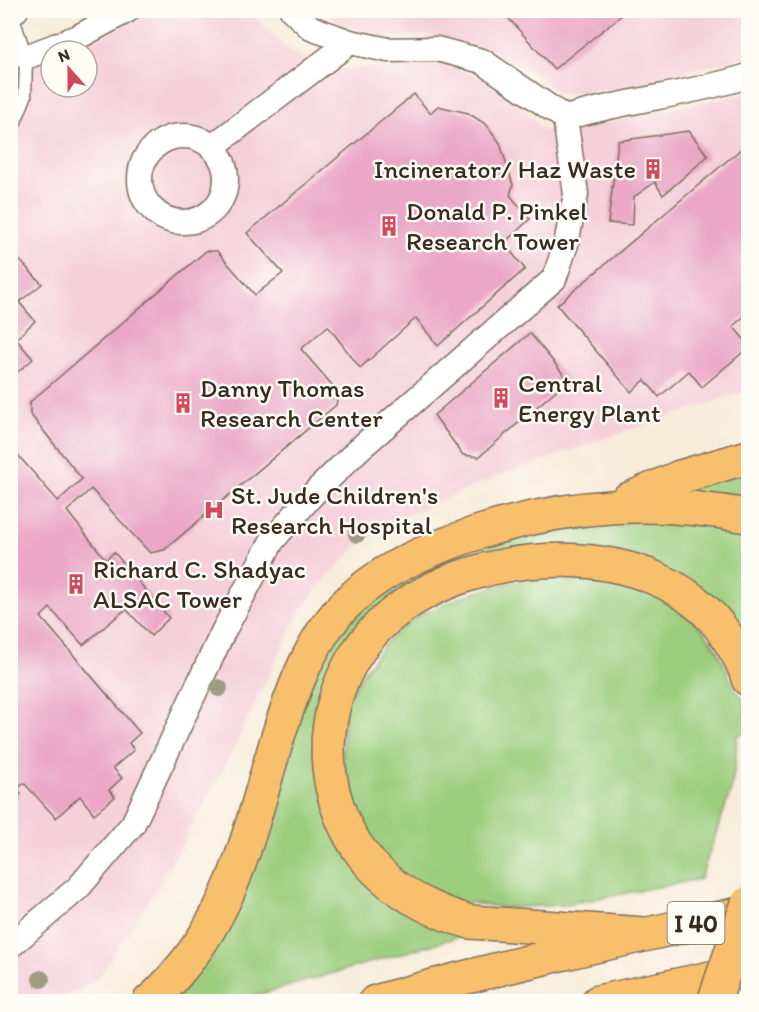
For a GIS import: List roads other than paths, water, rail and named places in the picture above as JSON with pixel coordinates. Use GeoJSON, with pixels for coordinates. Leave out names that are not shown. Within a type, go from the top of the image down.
{"type":"FeatureCollection","features":[{"type":"Feature","properties":{"kind":"main road"},"geometry":{"type":"LineString","coordinates":[[614,505],[680,477],[748,457]]}},
{"type":"Feature","properties":{"kind":"main road"},"geometry":{"type":"LineString","coordinates":[[149,1002],[200,946],[214,923],[238,868],[278,738],[304,664],[320,638],[348,602],[398,565],[451,542],[495,527],[535,518],[614,505],[685,507],[748,516]]}},
{"type":"Feature","properties":{"kind":"main road"},"geometry":{"type":"LineString","coordinates":[[644,934],[470,922],[442,914],[418,902],[384,879],[352,840],[332,790],[328,763],[328,732],[332,709],[340,685],[353,660],[369,637],[391,616],[414,599],[442,585],[502,567],[566,561],[598,562],[645,573],[668,583],[706,611],[720,627],[735,648],[748,679]]}},
{"type":"Feature","properties":{"kind":"main road"},"geometry":{"type":"LineString","coordinates":[[714,1002],[748,903]]}},
{"type":"Feature","properties":{"kind":"main road","name":"I 40"},"geometry":{"type":"LineString","coordinates":[[375,1002],[438,984],[644,934],[748,912]]}},
{"type":"Feature","properties":{"kind":"main road","name":"I 40"},"geometry":{"type":"LineString","coordinates":[[598,1002],[748,970]]}},
{"type":"Feature","properties":{"kind":"street"},"geometry":{"type":"LineString","coordinates":[[26,57],[78,37],[128,10]]}},
{"type":"Feature","properties":{"kind":"street"},"geometry":{"type":"LineString","coordinates":[[10,946],[78,888],[133,824],[223,632],[272,542],[312,495],[358,450],[554,279],[566,244],[576,194],[565,118],[482,61],[437,49],[388,50],[350,42],[311,28],[292,10]]}},
{"type":"Feature","properties":{"kind":"street"},"geometry":{"type":"LineString","coordinates":[[212,147],[350,42]]}},
{"type":"Feature","properties":{"kind":"street"},"geometry":{"type":"LineString","coordinates":[[565,118],[748,76]]}},
{"type":"Feature","properties":{"kind":"lane"},"geometry":{"type":"LineString","coordinates":[[11,129],[25,97],[26,57],[12,12]]}},
{"type":"Feature","properties":{"kind":"place","name":"Incinerator/ Haz Waste"},"geometry":{"type":"Point","coordinates":[653,169]}},
{"type":"Feature","properties":{"kind":"place","name":"Donald P. Pinkel Research Tower"},"geometry":{"type":"Point","coordinates":[389,226]}},
{"type":"Feature","properties":{"kind":"place","name":"Central Energy Plant"},"geometry":{"type":"Point","coordinates":[501,398]}},
{"type":"Feature","properties":{"kind":"place","name":"Danny Thomas Research Center"},"geometry":{"type":"Point","coordinates":[183,403]}},
{"type":"Feature","properties":{"kind":"place","name":"St. Jude Children's Research Hospital"},"geometry":{"type":"Point","coordinates":[214,510]}},
{"type":"Feature","properties":{"kind":"place","name":"Richard C. Shadyac ALSAC Tower"},"geometry":{"type":"Point","coordinates":[76,584]}}]}
